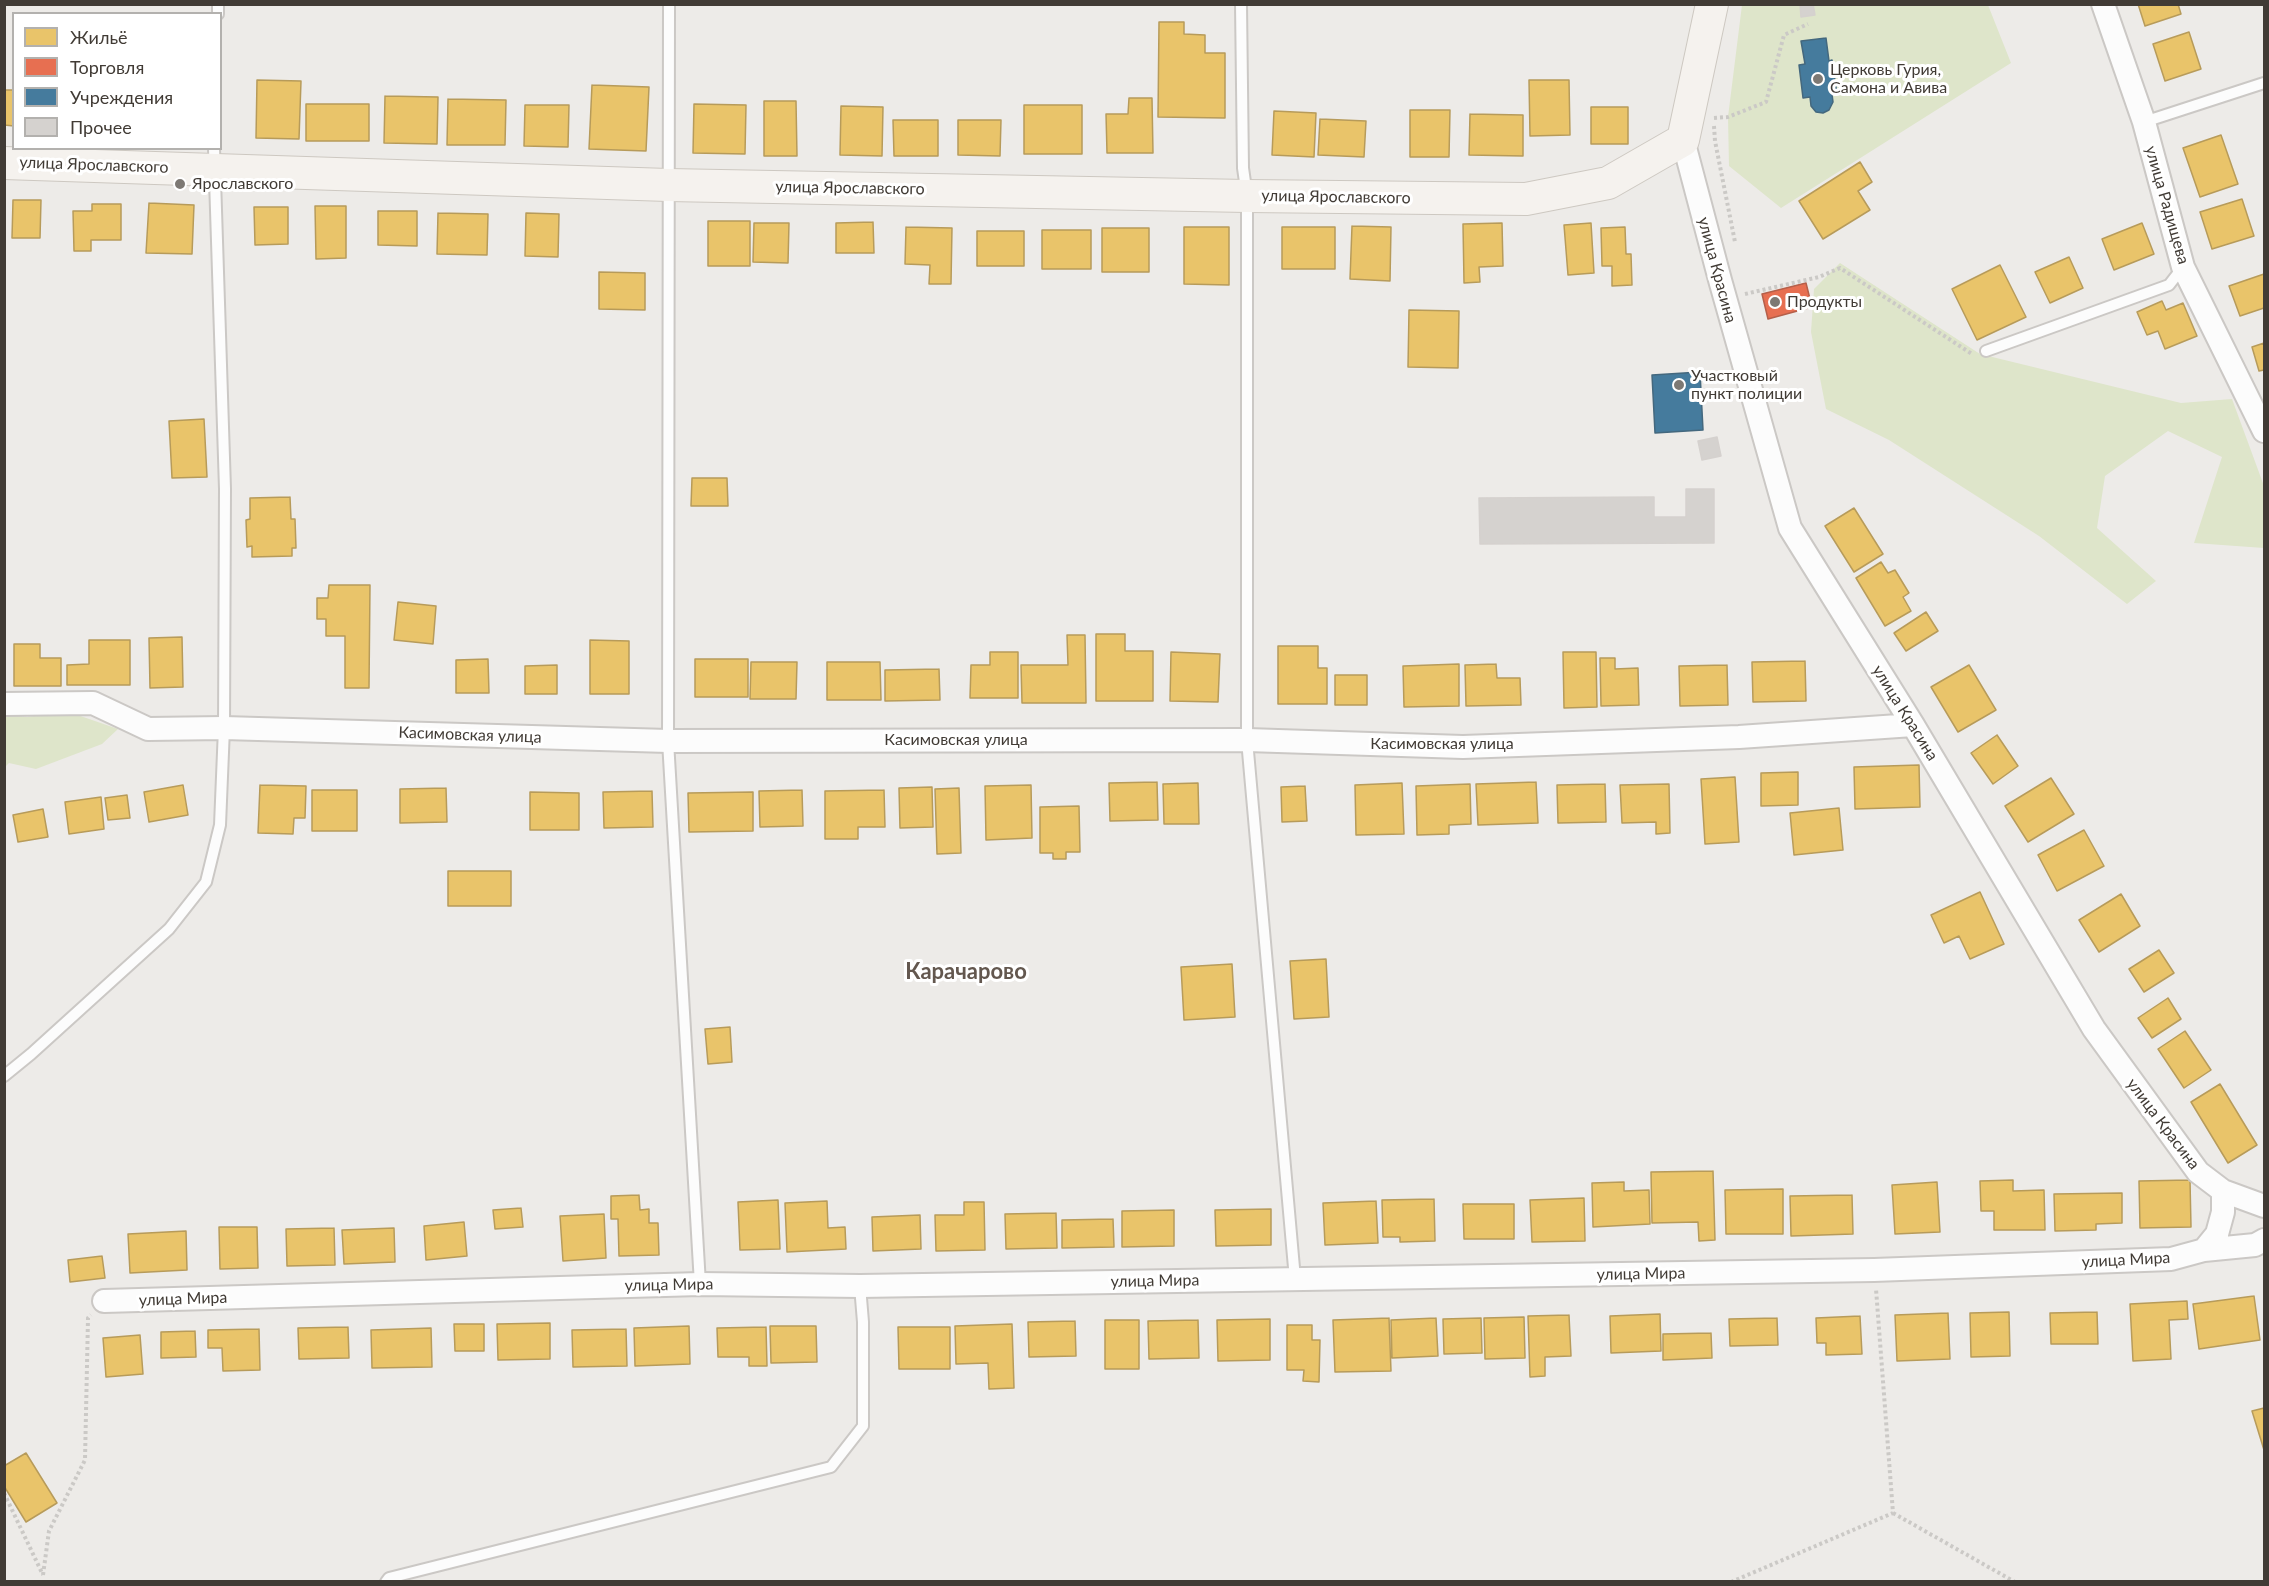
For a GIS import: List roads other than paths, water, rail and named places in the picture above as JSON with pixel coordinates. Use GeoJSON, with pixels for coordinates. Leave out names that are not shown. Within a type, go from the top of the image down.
{"type":"FeatureCollection","features":[{"type":"Feature","properties":{"kind":"street"},"geometry":{"type":"LineString","coordinates":[[1683,140],[1712,4]]}},
{"type":"Feature","properties":{"kind":"street","name":"улица Радищева"},"geometry":{"type":"LineString","coordinates":[[2103,4],[2144,122],[2183,267],[2265,431]]}},
{"type":"Feature","properties":{"kind":"street","name":"улица Ярославского"},"geometry":{"type":"LineString","coordinates":[[4,163],[213,159],[668,185],[1526,199],[1608,183],[1683,140]]}},
{"type":"Feature","properties":{"kind":"street","name":"улица Красина"},"geometry":{"type":"LineString","coordinates":[[1683,140],[1790,528],[1913,725],[2094,1029],[2198,1172],[2223,1191],[2265,1206]]}},
{"type":"Feature","properties":{"kind":"street","name":"Касимовская улица"},"geometry":{"type":"LineString","coordinates":[[4,704],[93,703],[148,729],[224,728],[668,741],[1247,740],[1464,747],[1738,737],[1913,725]]}},
{"type":"Feature","properties":{"kind":"street"},"geometry":{"type":"LineString","coordinates":[[2204,1250],[2217,1234],[2223,1212],[2223,1191]]}},
{"type":"Feature","properties":{"kind":"street","name":"улица Мира"},"geometry":{"type":"LineString","coordinates":[[104,1301],[700,1284],[860,1286],[1874,1270],[2171,1259],[2204,1250],[2255,1245],[2265,1240]]}},
{"type":"Feature","properties":{"kind":"lane"},"geometry":{"type":"LineString","coordinates":[[669,4],[668,741],[700,1284]]}},
{"type":"Feature","properties":{"kind":"lane"},"geometry":{"type":"LineString","coordinates":[[1241,4],[1243,168],[1247,196],[1247,740],[1295,1279]]}},
{"type":"Feature","properties":{"kind":"lane"},"geometry":{"type":"LineString","coordinates":[[2144,122],[2265,83]]}},
{"type":"Feature","properties":{"kind":"lane"},"geometry":{"type":"LineString","coordinates":[[4,1076],[169,929],[206,882],[220,825],[224,728],[225,489],[213,159]]}},
{"type":"Feature","properties":{"kind":"lane"},"geometry":{"type":"LineString","coordinates":[[1986,351],[2169,285],[2183,267]]}},
{"type":"Feature","properties":{"kind":"lane"},"geometry":{"type":"LineString","coordinates":[[387,1581],[389,1578],[831,1467],[863,1426],[863,1322],[860,1286]]}},
{"type":"Feature","properties":{"kind":"place","name":"Церковь Гурия, Самона и Авива"},"geometry":{"type":"Point","coordinates":[1818,79]}},
{"type":"Feature","properties":{"kind":"place","name":"Ярославского"},"geometry":{"type":"Point","coordinates":[180,184]}},
{"type":"Feature","properties":{"kind":"place","name":"Продукты"},"geometry":{"type":"Point","coordinates":[1775,302]}},
{"type":"Feature","properties":{"kind":"place","name":"Участковый пункт полиции"},"geometry":{"type":"Point","coordinates":[1679,385]}},
{"type":"Feature","properties":{"kind":"district","name":"Карачарово"},"geometry":{"type":"Point","coordinates":[966,972]}}]}
